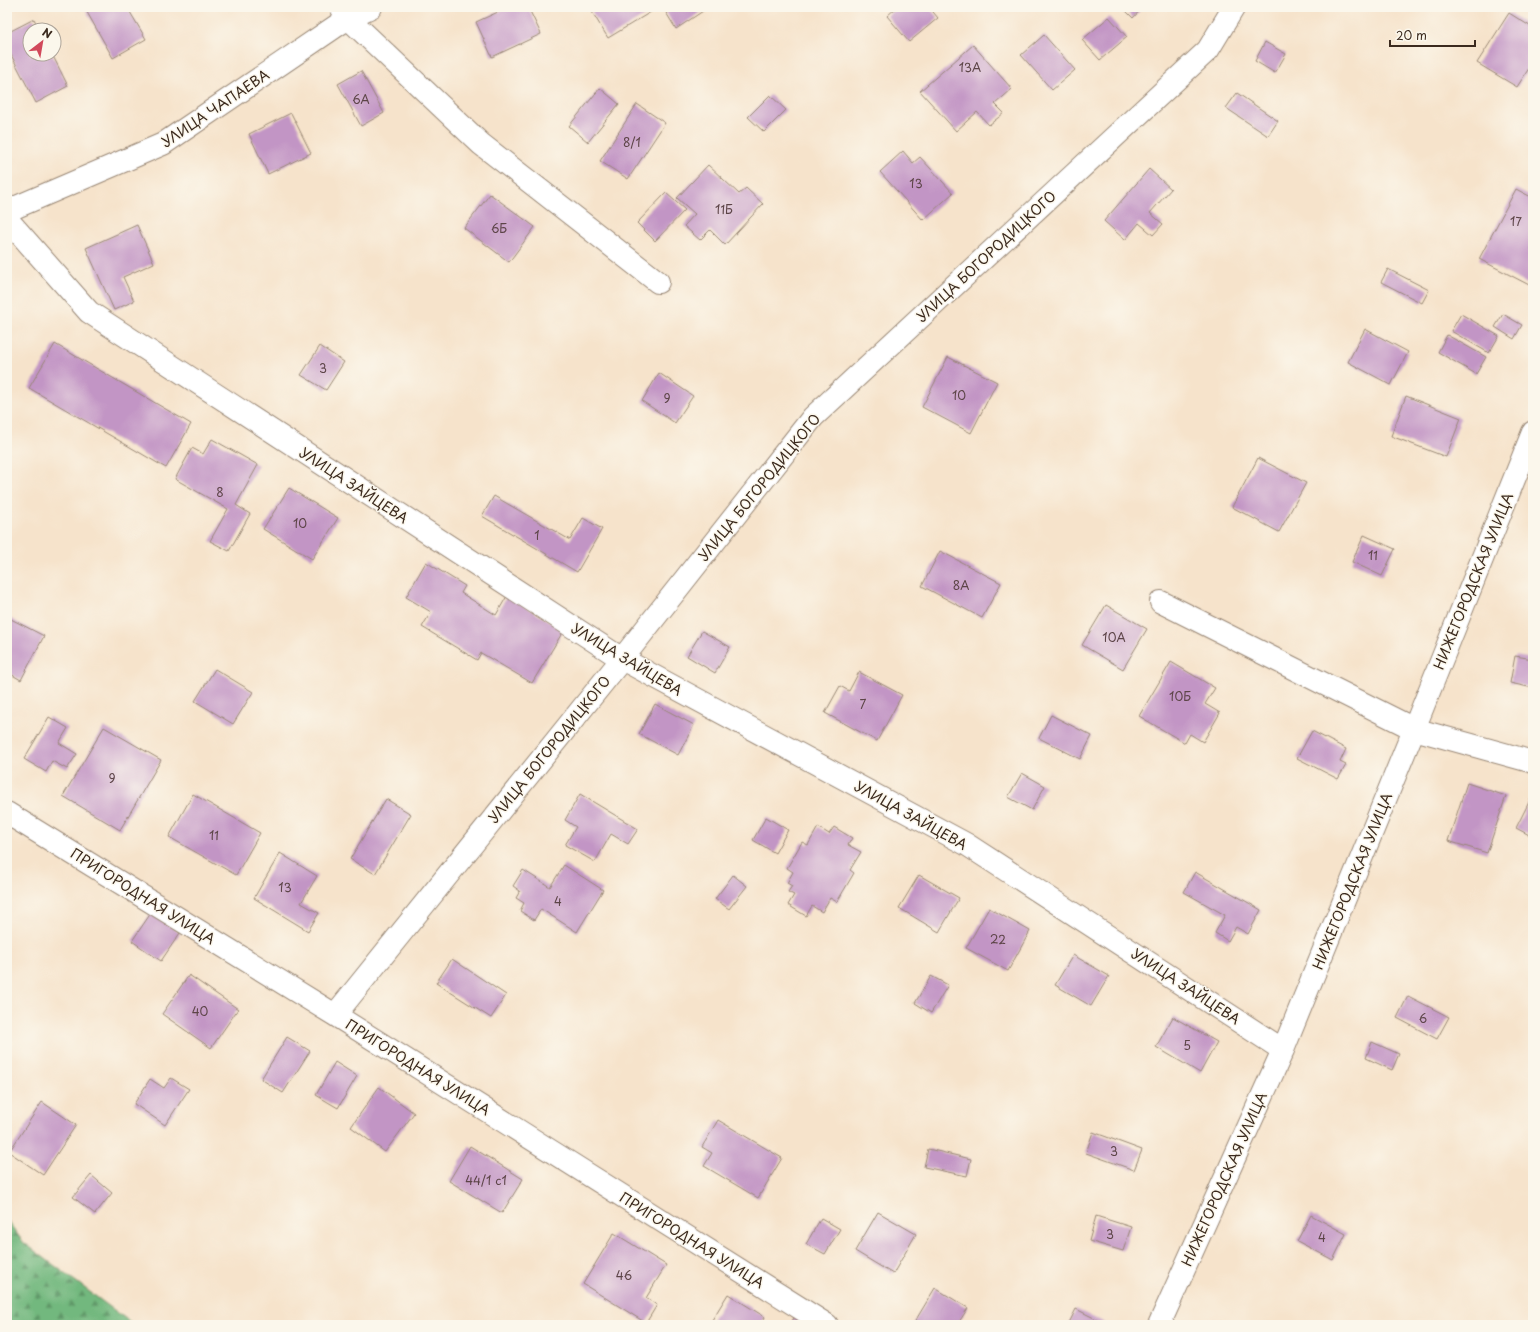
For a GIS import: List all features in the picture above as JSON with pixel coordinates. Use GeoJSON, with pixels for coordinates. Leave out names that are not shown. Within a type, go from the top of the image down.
{"type":"FeatureCollection","features":[{"type":"Feature","properties":{"kind":"street","name":"УЛИЦА ЧАПАЕВА"},"geometry":{"type":"LineString","coordinates":[[7,211],[163,144],[344,12],[371,7]]}},
{"type":"Feature","properties":{"kind":"street","name":"УЛИЦА БОГОРОДИЦКОГО"},"geometry":{"type":"LineString","coordinates":[[335,1015],[622,659],[813,417],[1208,50],[1234,7]]}},
{"type":"Feature","properties":{"kind":"street"},"geometry":{"type":"LineString","coordinates":[[344,12],[481,144],[658,282]]}},
{"type":"Feature","properties":{"kind":"street","name":"УЛИЦА ЗАЙЦЕВА"},"geometry":{"type":"LineString","coordinates":[[7,219],[89,312],[622,659],[966,844],[1283,1050]]}},
{"type":"Feature","properties":{"kind":"street","name":"НИЖЕГОРОДСКАЯ УЛИЦА"},"geometry":{"type":"LineString","coordinates":[[1159,1325],[1283,1050],[1533,432]]}},
{"type":"Feature","properties":{"kind":"street"},"geometry":{"type":"LineString","coordinates":[[1162,602],[1414,729],[1533,762]]}},
{"type":"Feature","properties":{"kind":"street","name":"ПРИГОРОДНАЯ УЛИЦА"},"geometry":{"type":"LineString","coordinates":[[7,813],[335,1015],[827,1325]]}},
{"type":"Feature","properties":{"kind":"green space"},"geometry":{"type":"Polygon","coordinates":[[[7,1220],[23,1242],[134,1325],[7,1325],[7,1220]]]}},
{"type":"Feature","properties":{"kind":"building"},"geometry":{"type":"Polygon","coordinates":[[[84,7],[127,7],[146,39],[113,58],[84,7]]]}},
{"type":"Feature","properties":{"kind":"building"},"geometry":{"type":"Polygon","coordinates":[[[509,7],[528,7],[541,34],[492,57],[476,22],[509,7]]]}},
{"type":"Feature","properties":{"kind":"building"},"geometry":{"type":"Polygon","coordinates":[[[589,7],[659,7],[608,38],[589,7]]]}},
{"type":"Feature","properties":{"kind":"building"},"geometry":{"type":"Polygon","coordinates":[[[671,7],[701,7],[703,11],[676,29],[665,11],[671,7]]]}},
{"type":"Feature","properties":{"kind":"building"},"geometry":{"type":"Polygon","coordinates":[[[897,7],[929,7],[938,18],[909,42],[887,16],[897,7]]]}},
{"type":"Feature","properties":{"kind":"building"},"geometry":{"type":"Polygon","coordinates":[[[1122,7],[1143,7],[1133,18],[1122,7]]]}},
{"type":"Feature","properties":{"kind":"building"},"geometry":{"type":"Polygon","coordinates":[[[1509,13],[1533,28],[1533,62],[1517,87],[1477,63],[1509,13]]]}},
{"type":"Feature","properties":{"kind":"building"},"geometry":{"type":"Polygon","coordinates":[[[1109,17],[1127,37],[1100,60],[1082,40],[1109,17]]]}},
{"type":"Feature","properties":{"kind":"building"},"geometry":{"type":"Polygon","coordinates":[[[34,19],[36,22],[28,22],[34,19]]]}},
{"type":"Feature","properties":{"kind":"building"},"geometry":{"type":"Polygon","coordinates":[[[22,25],[22,62],[56,62],[68,86],[36,103],[7,47],[7,33],[22,25]]]}},
{"type":"Feature","properties":{"kind":"building"},"geometry":{"type":"Polygon","coordinates":[[[1044,35],[1075,70],[1052,90],[1021,55],[1044,35]]]}},
{"type":"Feature","properties":{"kind":"building"},"geometry":{"type":"Polygon","coordinates":[[[1265,42],[1286,54],[1275,73],[1255,61],[1265,42]]]}},
{"type":"Feature","properties":{"kind":"building"},"geometry":{"type":"Polygon","coordinates":[[[973,45],[1012,89],[995,104],[1004,113],[989,125],[977,112],[956,131],[920,91],[973,45]]]}},
{"type":"Feature","properties":{"kind":"building"},"geometry":{"type":"Polygon","coordinates":[[[361,71],[384,113],[361,126],[338,84],[361,71]]]}},
{"type":"Feature","properties":{"kind":"building"},"geometry":{"type":"Polygon","coordinates":[[[600,88],[619,104],[588,142],[569,126],[600,88]]]}},
{"type":"Feature","properties":{"kind":"building"},"geometry":{"type":"Polygon","coordinates":[[[1237,93],[1278,121],[1268,136],[1226,108],[1237,93]]]}},
{"type":"Feature","properties":{"kind":"building"},"geometry":{"type":"Polygon","coordinates":[[[770,95],[786,110],[764,132],[748,117],[770,95]]]}},
{"type":"Feature","properties":{"kind":"building"},"geometry":{"type":"Polygon","coordinates":[[[637,104],[665,123],[628,179],[600,161],[637,104]]]}},
{"type":"Feature","properties":{"kind":"building"},"geometry":{"type":"Polygon","coordinates":[[[291,113],[311,153],[268,174],[249,134],[291,113]]]}},
{"type":"Feature","properties":{"kind":"building"},"geometry":{"type":"Polygon","coordinates":[[[903,151],[913,163],[920,157],[953,193],[923,220],[880,172],[903,151]]]}},
{"type":"Feature","properties":{"kind":"building"},"geometry":{"type":"Polygon","coordinates":[[[708,165],[739,194],[746,188],[763,204],[725,245],[710,230],[700,240],[684,226],[695,214],[677,198],[708,165]]]}},
{"type":"Feature","properties":{"kind":"building"},"geometry":{"type":"Polygon","coordinates":[[[1149,169],[1171,189],[1150,213],[1163,224],[1153,235],[1139,223],[1125,240],[1104,221],[1149,169]]]}},
{"type":"Feature","properties":{"kind":"building"},"geometry":{"type":"Polygon","coordinates":[[[1516,189],[1533,198],[1533,244],[1531,249],[1533,250],[1533,287],[1479,259],[1516,189]]]}},
{"type":"Feature","properties":{"kind":"building"},"geometry":{"type":"Polygon","coordinates":[[[666,193],[685,210],[655,241],[637,223],[666,193]]]}},
{"type":"Feature","properties":{"kind":"building"},"geometry":{"type":"Polygon","coordinates":[[[490,194],[535,227],[509,262],[464,228],[490,194]]]}},
{"type":"Feature","properties":{"kind":"building"},"geometry":{"type":"Polygon","coordinates":[[[137,225],[154,263],[123,277],[134,301],[114,310],[86,248],[137,225]]]}},
{"type":"Feature","properties":{"kind":"building"},"geometry":{"type":"Polygon","coordinates":[[[1388,269],[1429,290],[1422,303],[1381,282],[1388,269]]]}},
{"type":"Feature","properties":{"kind":"building"},"geometry":{"type":"Polygon","coordinates":[[[1461,314],[1499,336],[1489,353],[1451,331],[1461,314]]]}},
{"type":"Feature","properties":{"kind":"building"},"geometry":{"type":"Polygon","coordinates":[[[1503,314],[1522,325],[1514,339],[1495,327],[1503,314]]]}},
{"type":"Feature","properties":{"kind":"building"},"geometry":{"type":"Polygon","coordinates":[[[1365,329],[1408,352],[1391,385],[1348,362],[1365,329]]]}},
{"type":"Feature","properties":{"kind":"building"},"geometry":{"type":"Polygon","coordinates":[[[1447,335],[1486,357],[1476,374],[1438,352],[1447,335]]]}},
{"type":"Feature","properties":{"kind":"building"},"geometry":{"type":"Polygon","coordinates":[[[55,344],[191,424],[166,468],[29,388],[55,344]]]}},
{"type":"Feature","properties":{"kind":"building"},"geometry":{"type":"Polygon","coordinates":[[[320,346],[344,362],[326,390],[301,375],[320,346]]]}},
{"type":"Feature","properties":{"kind":"building"},"geometry":{"type":"Polygon","coordinates":[[[948,357],[997,382],[971,433],[922,407],[948,357]]]}},
{"type":"Feature","properties":{"kind":"building"},"geometry":{"type":"Polygon","coordinates":[[[659,373],[693,396],[675,423],[642,401],[659,373]]]}},
{"type":"Feature","properties":{"kind":"building"},"geometry":{"type":"Polygon","coordinates":[[[1406,396],[1461,418],[1446,457],[1391,436],[1406,396]]]}},
{"type":"Feature","properties":{"kind":"building"},"geometry":{"type":"Polygon","coordinates":[[[212,439],[258,465],[236,505],[250,514],[229,551],[210,541],[228,509],[175,479],[192,448],[203,454],[212,439]]]}},
{"type":"Feature","properties":{"kind":"building"},"geometry":{"type":"Polygon","coordinates":[[[1258,458],[1306,483],[1279,532],[1232,507],[1258,458]]]}},
{"type":"Feature","properties":{"kind":"building"},"geometry":{"type":"Polygon","coordinates":[[[289,488],[338,518],[312,559],[263,529],[289,488]]]}},
{"type":"Feature","properties":{"kind":"building"},"geometry":{"type":"Polygon","coordinates":[[[494,496],[570,540],[583,518],[602,529],[577,572],[482,516],[494,496]]]}},
{"type":"Feature","properties":{"kind":"building"},"geometry":{"type":"Polygon","coordinates":[[[1364,535],[1395,549],[1382,576],[1352,562],[1364,535]]]}},
{"type":"Feature","properties":{"kind":"building"},"geometry":{"type":"Polygon","coordinates":[[[940,551],[1001,583],[982,618],[922,586],[940,551]]]}},
{"type":"Feature","properties":{"kind":"building"},"geometry":{"type":"Polygon","coordinates":[[[426,562],[465,586],[461,593],[496,615],[507,596],[564,630],[532,683],[481,653],[477,660],[422,627],[431,612],[406,597],[426,562]]]}},
{"type":"Feature","properties":{"kind":"building"},"geometry":{"type":"Polygon","coordinates":[[[1106,605],[1147,629],[1123,669],[1082,645],[1106,605]]]}},
{"type":"Feature","properties":{"kind":"building"},"geometry":{"type":"Polygon","coordinates":[[[7,617],[44,636],[21,680],[7,672],[7,617]]]}},
{"type":"Feature","properties":{"kind":"building"},"geometry":{"type":"Polygon","coordinates":[[[702,631],[730,647],[715,673],[687,656],[702,631]]]}},
{"type":"Feature","properties":{"kind":"building"},"geometry":{"type":"Polygon","coordinates":[[[1515,656],[1533,659],[1533,688],[1510,683],[1515,656]]]}},
{"type":"Feature","properties":{"kind":"building"},"geometry":{"type":"Polygon","coordinates":[[[1171,662],[1215,688],[1205,704],[1220,713],[1203,742],[1190,734],[1185,743],[1139,716],[1171,662]]]}},
{"type":"Feature","properties":{"kind":"building"},"geometry":{"type":"Polygon","coordinates":[[[215,669],[253,692],[233,724],[195,701],[215,669]]]}},
{"type":"Feature","properties":{"kind":"building"},"geometry":{"type":"Polygon","coordinates":[[[859,672],[902,695],[877,741],[825,713],[840,686],[849,691],[859,672]]]}},
{"type":"Feature","properties":{"kind":"building"},"geometry":{"type":"Polygon","coordinates":[[[655,704],[694,725],[678,755],[639,734],[655,704]]]}},
{"type":"Feature","properties":{"kind":"building"},"geometry":{"type":"Polygon","coordinates":[[[1051,715],[1092,736],[1080,759],[1039,738],[1051,715]]]}},
{"type":"Feature","properties":{"kind":"building"},"geometry":{"type":"Polygon","coordinates":[[[49,717],[68,728],[59,743],[77,754],[67,769],[52,761],[46,772],[24,759],[49,717]]]}},
{"type":"Feature","properties":{"kind":"building"},"geometry":{"type":"Polygon","coordinates":[[[104,727],[161,760],[120,830],[63,796],[104,727]]]}},
{"type":"Feature","properties":{"kind":"building"},"geometry":{"type":"Polygon","coordinates":[[[1312,731],[1346,749],[1340,762],[1346,765],[1338,779],[1297,758],[1312,731]]]}},
{"type":"Feature","properties":{"kind":"building"},"geometry":{"type":"Polygon","coordinates":[[[1022,773],[1045,786],[1032,810],[1008,797],[1022,773]]]}},
{"type":"Feature","properties":{"kind":"building"},"geometry":{"type":"Polygon","coordinates":[[[1467,783],[1506,796],[1487,853],[1448,841],[1467,783]]]}},
{"type":"Feature","properties":{"kind":"building"},"geometry":{"type":"Polygon","coordinates":[[[193,794],[260,833],[236,875],[169,837],[193,794]]]}},
{"type":"Feature","properties":{"kind":"building"},"geometry":{"type":"Polygon","coordinates":[[[580,794],[638,829],[628,844],[611,834],[595,862],[565,845],[576,827],[565,820],[580,794]]]}},
{"type":"Feature","properties":{"kind":"building"},"geometry":{"type":"Polygon","coordinates":[[[1533,794],[1533,837],[1516,828],[1533,794]]]}},
{"type":"Feature","properties":{"kind":"building"},"geometry":{"type":"Polygon","coordinates":[[[386,799],[411,814],[375,874],[350,859],[386,799]]]}},
{"type":"Feature","properties":{"kind":"building"},"geometry":{"type":"Polygon","coordinates":[[[766,817],[788,830],[775,853],[753,840],[766,817]]]}},
{"type":"Feature","properties":{"kind":"building"},"geometry":{"type":"Polygon","coordinates":[[[818,827],[829,834],[834,827],[852,838],[848,845],[861,852],[850,870],[854,873],[837,902],[830,898],[822,912],[812,906],[806,916],[788,905],[794,895],[788,892],[792,886],[787,883],[793,872],[787,868],[802,842],[808,845],[818,827]]]}},
{"type":"Feature","properties":{"kind":"building"},"geometry":{"type":"Polygon","coordinates":[[[280,853],[317,876],[301,903],[319,913],[308,931],[254,898],[280,853]]]}},
{"type":"Feature","properties":{"kind":"building"},"geometry":{"type":"Polygon","coordinates":[[[564,865],[603,890],[577,932],[541,909],[534,920],[520,911],[524,903],[516,898],[520,891],[513,886],[523,870],[550,887],[564,865]]]}},
{"type":"Feature","properties":{"kind":"building"},"geometry":{"type":"Polygon","coordinates":[[[1195,872],[1261,910],[1248,934],[1236,927],[1228,941],[1215,933],[1225,915],[1184,892],[1195,872]]]}},
{"type":"Feature","properties":{"kind":"building"},"geometry":{"type":"Polygon","coordinates":[[[733,875],[747,886],[729,909],[715,899],[733,875]]]}},
{"type":"Feature","properties":{"kind":"building"},"geometry":{"type":"Polygon","coordinates":[[[919,875],[959,898],[939,932],[899,908],[919,875]]]}},
{"type":"Feature","properties":{"kind":"building"},"geometry":{"type":"Polygon","coordinates":[[[989,908],[1030,931],[1008,971],[966,948],[989,908]]]}},
{"type":"Feature","properties":{"kind":"building"},"geometry":{"type":"Polygon","coordinates":[[[151,913],[180,933],[161,961],[132,941],[151,913]]]}},
{"type":"Feature","properties":{"kind":"building"},"geometry":{"type":"Polygon","coordinates":[[[1073,955],[1109,976],[1091,1006],[1055,985],[1073,955]]]}},
{"type":"Feature","properties":{"kind":"building"},"geometry":{"type":"Polygon","coordinates":[[[452,959],[506,995],[491,1018],[436,983],[452,959]]]}},
{"type":"Feature","properties":{"kind":"building"},"geometry":{"type":"Polygon","coordinates":[[[189,975],[238,1009],[211,1048],[162,1014],[189,975]]]}},
{"type":"Feature","properties":{"kind":"building"},"geometry":{"type":"Polygon","coordinates":[[[931,976],[948,985],[931,1013],[915,1003],[931,976]]]}},
{"type":"Feature","properties":{"kind":"building"},"geometry":{"type":"Polygon","coordinates":[[[1408,996],[1449,1017],[1437,1039],[1397,1018],[1408,996]]]}},
{"type":"Feature","properties":{"kind":"building"},"geometry":{"type":"Polygon","coordinates":[[[1173,1017],[1217,1042],[1200,1073],[1156,1047],[1173,1017]]]}},
{"type":"Feature","properties":{"kind":"building"},"geometry":{"type":"Polygon","coordinates":[[[287,1037],[310,1051],[283,1093],[261,1079],[287,1037]]]}},
{"type":"Feature","properties":{"kind":"building"},"geometry":{"type":"Polygon","coordinates":[[[1372,1042],[1399,1054],[1392,1070],[1366,1058],[1372,1042]]]}},
{"type":"Feature","properties":{"kind":"building"},"geometry":{"type":"Polygon","coordinates":[[[335,1062],[357,1076],[338,1108],[316,1095],[335,1062]]]}},
{"type":"Feature","properties":{"kind":"building"},"geometry":{"type":"Polygon","coordinates":[[[171,1078],[189,1089],[165,1125],[134,1104],[150,1079],[164,1088],[171,1078]]]}},
{"type":"Feature","properties":{"kind":"building"},"geometry":{"type":"Polygon","coordinates":[[[379,1087],[414,1113],[385,1152],[351,1127],[379,1087]]]}},
{"type":"Feature","properties":{"kind":"building"},"geometry":{"type":"Polygon","coordinates":[[[42,1102],[76,1125],[43,1175],[9,1152],[42,1102]]]}},
{"type":"Feature","properties":{"kind":"building"},"geometry":{"type":"Polygon","coordinates":[[[718,1120],[782,1158],[758,1198],[704,1166],[712,1153],[702,1147],[718,1120]]]}},
{"type":"Feature","properties":{"kind":"building"},"geometry":{"type":"Polygon","coordinates":[[[1093,1132],[1142,1150],[1134,1170],[1086,1153],[1093,1132]]]}},
{"type":"Feature","properties":{"kind":"building"},"geometry":{"type":"Polygon","coordinates":[[[470,1146],[523,1179],[502,1213],[449,1181],[470,1146]]]}},
{"type":"Feature","properties":{"kind":"building"},"geometry":{"type":"Polygon","coordinates":[[[928,1149],[971,1159],[967,1176],[924,1167],[928,1149]]]}},
{"type":"Feature","properties":{"kind":"building"},"geometry":{"type":"Polygon","coordinates":[[[91,1175],[112,1193],[95,1214],[73,1197],[91,1175]]]}},
{"type":"Feature","properties":{"kind":"building"},"geometry":{"type":"Polygon","coordinates":[[[878,1212],[916,1234],[893,1274],[855,1251],[878,1212]]]}},
{"type":"Feature","properties":{"kind":"building"},"geometry":{"type":"Polygon","coordinates":[[[1311,1215],[1346,1234],[1333,1260],[1297,1241],[1311,1215]]]}},
{"type":"Feature","properties":{"kind":"building"},"geometry":{"type":"Polygon","coordinates":[[[1096,1216],[1131,1227],[1123,1251],[1089,1241],[1096,1216]]]}},
{"type":"Feature","properties":{"kind":"building"},"geometry":{"type":"Polygon","coordinates":[[[821,1218],[840,1229],[825,1254],[806,1244],[821,1218]]]}},
{"type":"Feature","properties":{"kind":"building"},"geometry":{"type":"Polygon","coordinates":[[[614,1233],[666,1265],[646,1298],[657,1305],[646,1323],[583,1284],[614,1233]]]}},
{"type":"Feature","properties":{"kind":"building"},"geometry":{"type":"Polygon","coordinates":[[[935,1288],[968,1308],[957,1325],[917,1325],[914,1323],[935,1288]]]}},
{"type":"Feature","properties":{"kind":"building"},"geometry":{"type":"Polygon","coordinates":[[[728,1294],[765,1317],[761,1325],[720,1325],[712,1320],[728,1294]]]}},
{"type":"Feature","properties":{"kind":"building"},"geometry":{"type":"Polygon","coordinates":[[[1076,1309],[1106,1324],[1068,1325],[1076,1309]]]}},
{"type":"Feature","properties":{"kind":"building"},"geometry":{"type":"Polygon","coordinates":[[[795,1316],[811,1325],[790,1325],[795,1316]]]}}]}
